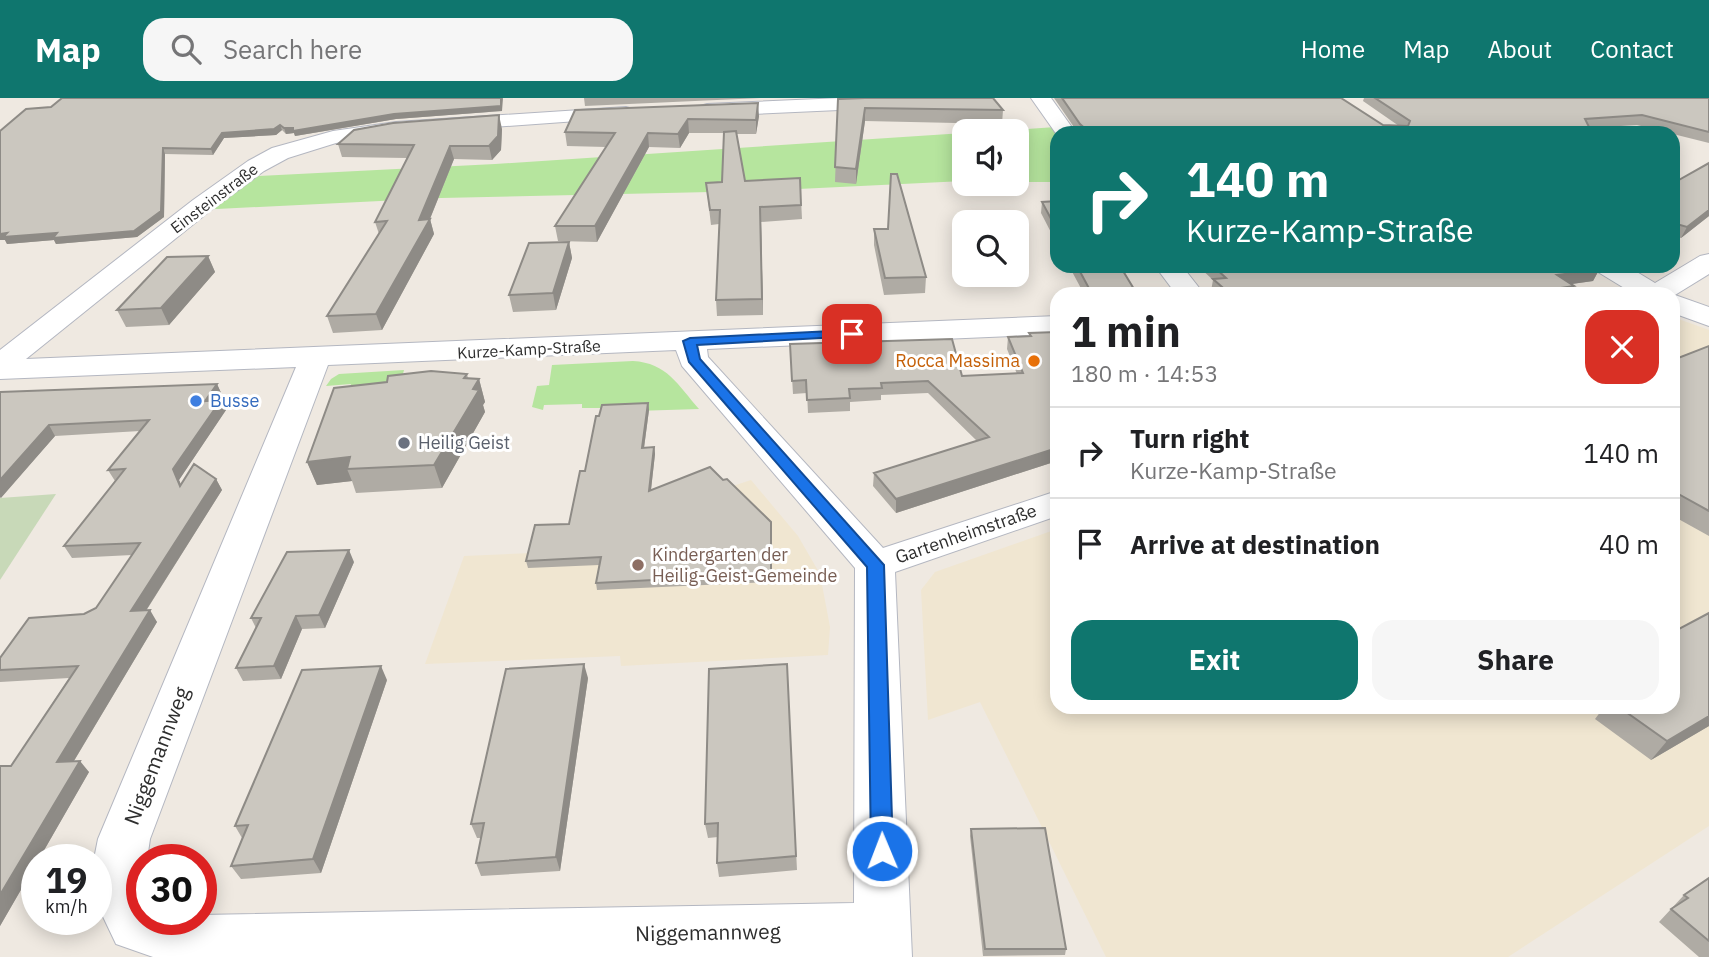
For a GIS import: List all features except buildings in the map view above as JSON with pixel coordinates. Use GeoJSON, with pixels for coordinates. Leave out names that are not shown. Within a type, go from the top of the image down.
{"type":"FeatureCollection","features":[{"type":"Feature","properties":{"kind":"street"},"geometry":{"type":"LineString","coordinates":[[691,110],[971,98]]}},
{"type":"Feature","properties":{"kind":"street"},"geometry":{"type":"LineString","coordinates":[[1041,98],[1061,126]]}},
{"type":"Feature","properties":{"kind":"street","name":"Einsteinstraße"},"geometry":{"type":"LineString","coordinates":[[0,365],[202,205],[256,166],[280,153],[333,137],[396,128],[635,108]]}},
{"type":"Feature","properties":{"kind":"street"},"geometry":{"type":"LineString","coordinates":[[1667,287],[1709,262]]}},
{"type":"Feature","properties":{"kind":"street"},"geometry":{"type":"LineString","coordinates":[[1620,273],[1643,287]]}},
{"type":"Feature","properties":{"kind":"street"},"geometry":{"type":"LineString","coordinates":[[1680,306],[1709,317]]}},
{"type":"Feature","properties":{"kind":"street","name":"Kurze-Kamp-Straße"},"geometry":{"type":"LineString","coordinates":[[0,370],[315,359],[1050,325]]}},
{"type":"Feature","properties":{"kind":"street"},"geometry":{"type":"LineString","coordinates":[[690,341],[693,359],[876,565],[883,943]]}},
{"type":"Feature","properties":{"kind":"street","name":"Niggemannweg"},"geometry":{"type":"LineString","coordinates":[[315,359],[124,839],[116,886],[136,925],[189,942],[883,943]]}},
{"type":"Feature","properties":{"kind":"street","name":"Gartenheimstraße"},"geometry":{"type":"LineString","coordinates":[[876,565],[1050,505]]}},
{"type":"Feature","properties":{"kind":"shaded area"},"geometry":{"type":"Polygon","coordinates":[[[1680,320],[1709,330],[1709,826],[1508,957],[1106,957],[980,702],[928,720],[921,590],[935,572],[1050,531],[1050,714],[1680,714],[1680,320]]]}},
{"type":"Feature","properties":{"kind":"shaded area","name":"Kindergarten der Heilig-Geist-Gemeinde"},"geometry":{"type":"Polygon","coordinates":[[[751,480],[798,536],[820,574],[830,627],[828,655],[621,666],[620,656],[425,664],[464,556],[531,553],[751,480]]]}},
{"type":"Feature","properties":{"kind":"green space"},"geometry":{"type":"Polygon","coordinates":[[[1050,127],[1050,182],[1029,182],[1029,129],[1050,127]]]}},
{"type":"Feature","properties":{"kind":"green space"},"geometry":{"type":"Polygon","coordinates":[[[952,134],[952,182],[756,191],[441,198],[197,210],[241,177],[495,164],[952,134]]]}},
{"type":"Feature","properties":{"kind":"green space"},"geometry":{"type":"Polygon","coordinates":[[[633,361],[655,366],[663,371],[699,409],[603,412],[603,408],[582,408],[582,404],[544,405],[543,410],[532,407],[537,386],[549,385],[552,365],[633,361]]]}},
{"type":"Feature","properties":{"kind":"green space"},"geometry":{"type":"Polygon","coordinates":[[[404,370],[395,404],[342,410],[351,384],[326,386],[339,374],[404,370]]]}},
{"type":"Feature","properties":{"kind":"green space"},"geometry":{"type":"Polygon","coordinates":[[[56,494],[0,580],[0,498],[56,494]]]}},
{"type":"Feature","properties":{"kind":"place","name":"Rocca Massima"},"geometry":{"type":"Point","coordinates":[1034,361]}},
{"type":"Feature","properties":{"kind":"place","name":"Busse"},"geometry":{"type":"Point","coordinates":[196,401]}},
{"type":"Feature","properties":{"kind":"place","name":"Heilig Geist"},"geometry":{"type":"Point","coordinates":[404,443]}},
{"type":"Feature","properties":{"kind":"place","name":"Kindergarten der Heilig-Geist-Gemeinde"},"geometry":{"type":"Point","coordinates":[638,565]}},
{"type":"Feature","properties":{"kind":"route"},"geometry":{"type":"LineString","coordinates":[[852,334],[690,341],[693,359],[876,565],[882,851]]}}]}
